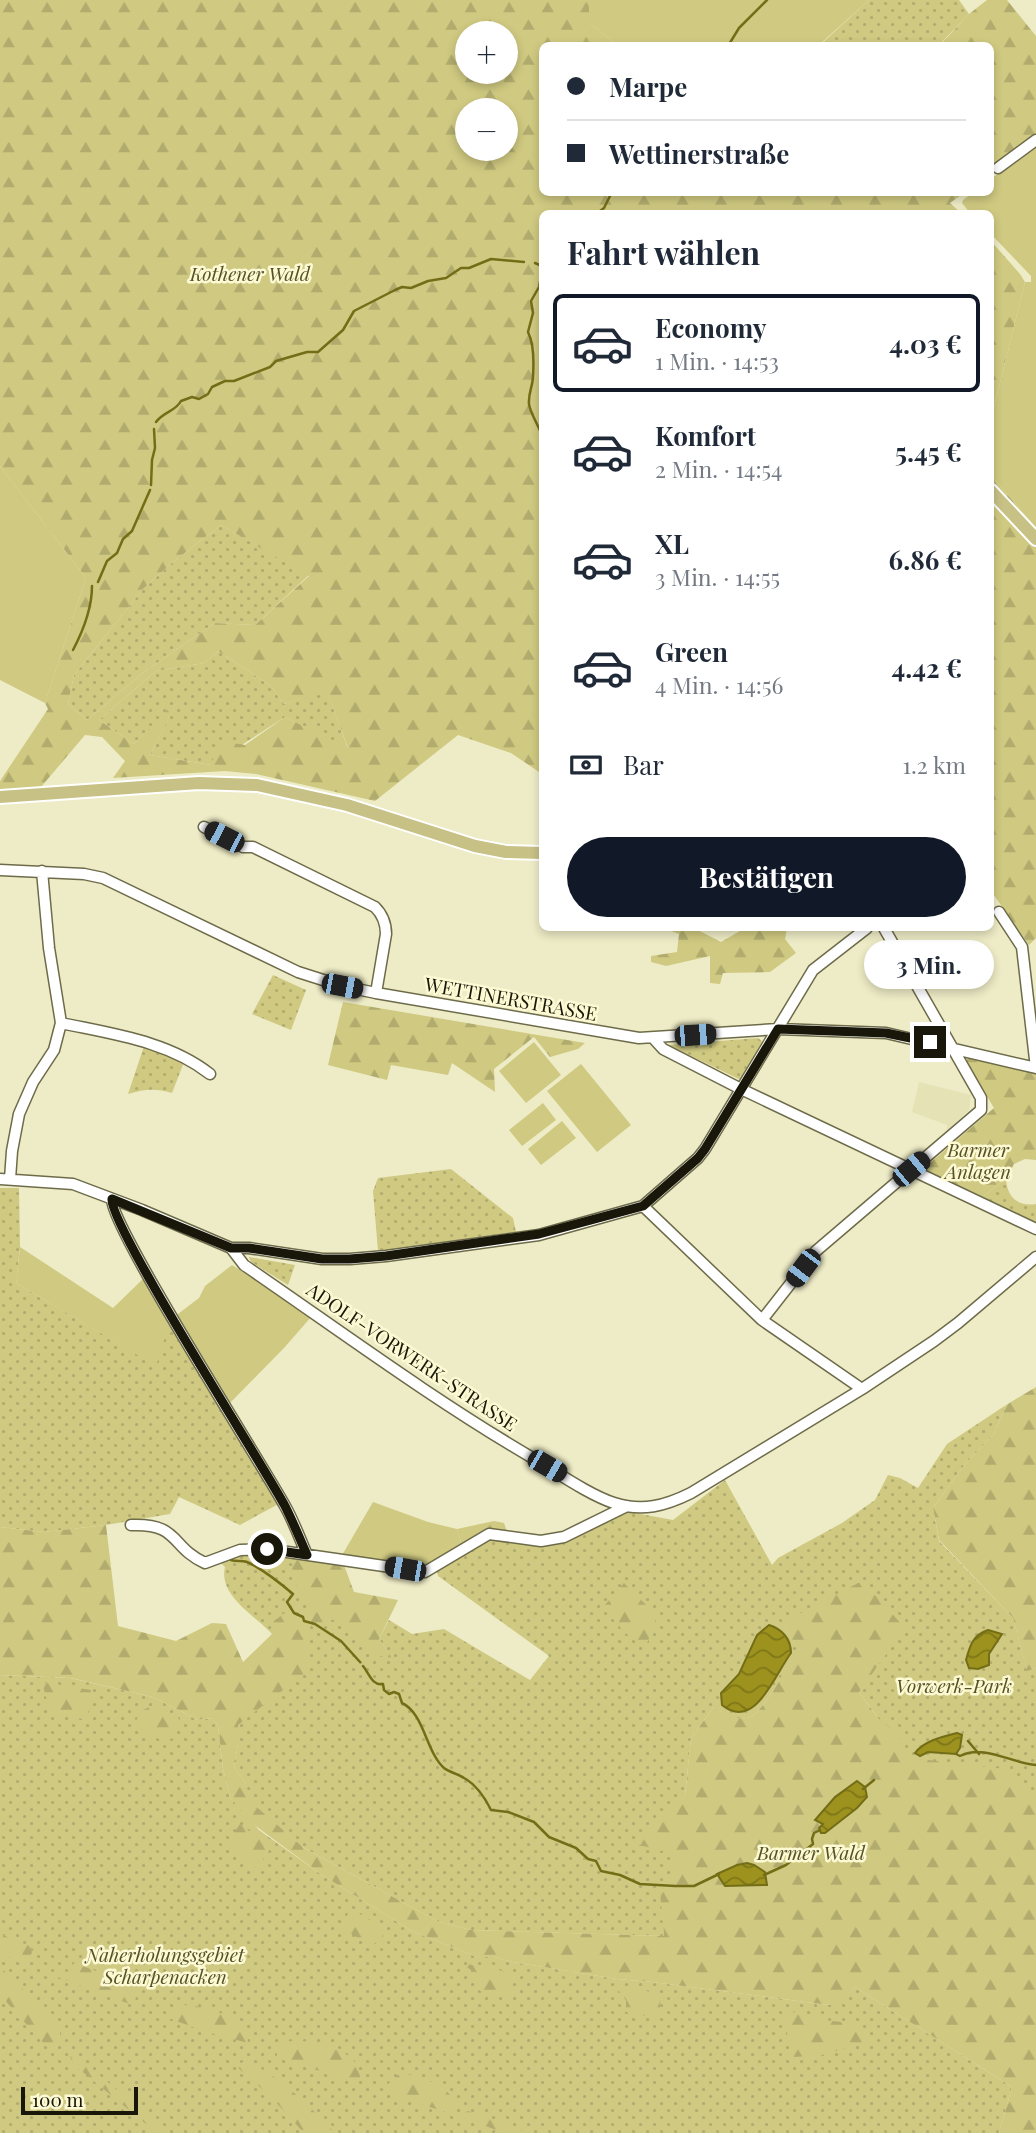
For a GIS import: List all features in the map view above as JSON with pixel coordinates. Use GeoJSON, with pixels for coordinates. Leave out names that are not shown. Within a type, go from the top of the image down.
{"type":"FeatureCollection","features":[{"type":"Feature","properties":{"kind":"main road"},"geometry":{"type":"LineString","coordinates":[[994,493],[1036,539]]}},
{"type":"Feature","properties":{"kind":"main road"},"geometry":{"type":"LineString","coordinates":[[0,797],[199,783],[257,785],[347,805],[475,846],[506,852],[539,853]]}},
{"type":"Feature","properties":{"kind":"street"},"geometry":{"type":"LineString","coordinates":[[998,168],[1036,140]]}},
{"type":"Feature","properties":{"kind":"street"},"geometry":{"type":"LineString","coordinates":[[204,827],[243,847],[253,847],[375,907],[386,926],[376,993]]}},
{"type":"Feature","properties":{"kind":"street","name":"WETTINERSTRASSE"},"geometry":{"type":"LineString","coordinates":[[0,870],[84,874],[103,878],[298,972],[376,993],[625,1037],[653,1038],[778,1029],[886,1033],[1036,1068],[1022,947],[999,912]]}},
{"type":"Feature","properties":{"kind":"street"},"geometry":{"type":"LineString","coordinates":[[3,1178],[12,1151],[19,1114],[33,1082],[54,1050],[61,1023],[49,948],[42,871]]}},
{"type":"Feature","properties":{"kind":"street"},"geometry":{"type":"LineString","coordinates":[[231,1248],[249,1248],[322,1259],[386,1256],[528,1237],[574,1227],[643,1206],[698,1158],[813,970],[863,931]]}},
{"type":"Feature","properties":{"kind":"street"},"geometry":{"type":"LineString","coordinates":[[762,1320],[816,1251],[981,1110],[981,1098],[886,931]]}},
{"type":"Feature","properties":{"kind":"street"},"geometry":{"type":"LineString","coordinates":[[61,1023],[156,1046],[195,1062],[210,1074]]}},
{"type":"Feature","properties":{"kind":"street"},"geometry":{"type":"LineString","coordinates":[[653,1038],[663,1049],[741,1089],[1036,1229]]}},
{"type":"Feature","properties":{"kind":"street","name":"ADOLF-VORWERK-STRASSE"},"geometry":{"type":"LineString","coordinates":[[3,1178],[73,1184],[231,1248],[244,1265],[467,1418],[612,1503],[648,1508],[675,1501],[862,1389],[958,1323],[1036,1257]]}},
{"type":"Feature","properties":{"kind":"street"},"geometry":{"type":"LineString","coordinates":[[112,1199],[114,1209],[142,1263],[286,1507],[307,1555]]}},
{"type":"Feature","properties":{"kind":"street"},"geometry":{"type":"LineString","coordinates":[[643,1206],[762,1320],[862,1389]]}},
{"type":"Feature","properties":{"kind":"street"},"geometry":{"type":"LineString","coordinates":[[131,1525],[158,1526],[190,1554],[205,1563],[240,1550],[253,1549],[425,1572],[489,1534],[506,1535],[520,1540],[553,1540],[627,1506]]}},
{"type":"Feature","properties":{"kind":"shaded area"},"geometry":{"type":"Polygon","coordinates":[[[919,1082],[971,1095],[969,1110],[947,1130],[947,1125],[912,1112],[919,1082]]]}},
{"type":"Feature","properties":{"kind":"green space","name":"Kothener Wald"},"geometry":{"type":"Polygon","coordinates":[[[0,0],[589,0],[589,23],[614,42],[539,42],[539,196],[960,196],[950,203],[958,210],[539,210],[539,772],[511,753],[458,735],[375,801],[256,774],[225,771],[113,778],[125,761],[102,737],[85,735],[41,787],[0,790],[0,781],[48,709],[45,703],[86,578],[0,466],[0,0]],[[221,525],[143,589],[74,675],[68,704],[87,720],[144,672],[215,623],[255,625],[309,576],[221,525]],[[218,651],[204,663],[156,671],[99,720],[134,744],[179,698],[150,755],[211,765],[219,741],[245,745],[285,717],[348,748],[327,691],[284,704],[271,686],[218,651]]]}},
{"type":"Feature","properties":{"kind":"green space"},"geometry":{"type":"Polygon","coordinates":[[[589,0],[869,0],[822,42],[614,42],[589,23],[589,0]]]}},
{"type":"Feature","properties":{"kind":"green space"},"geometry":{"type":"Polygon","coordinates":[[[869,0],[959,0],[969,14],[942,42],[823,42],[869,0]]]}},
{"type":"Feature","properties":{"kind":"green space"},"geometry":{"type":"Polygon","coordinates":[[[987,0],[1007,0],[1036,36],[1036,138],[994,170],[994,42],[943,42],[969,14],[987,0]]]}},
{"type":"Feature","properties":{"kind":"green space"},"geometry":{"type":"Polygon","coordinates":[[[1036,145],[1036,528],[994,479],[994,407],[1025,282],[1031,282],[1031,276],[994,237],[994,210],[968,210],[962,203],[968,196],[994,196],[994,177],[1036,145]]]}},
{"type":"Feature","properties":{"kind":"green space"},"geometry":{"type":"Polygon","coordinates":[[[994,244],[1025,282],[994,407],[994,244]]]}},
{"type":"Feature","properties":{"kind":"green space"},"geometry":{"type":"Polygon","coordinates":[[[0,466],[86,578],[45,703],[0,680],[0,466]]]}},
{"type":"Feature","properties":{"kind":"green space"},"geometry":{"type":"Polygon","coordinates":[[[994,479],[1036,528],[1036,938],[1029,945],[994,895],[994,479]]]}},
{"type":"Feature","properties":{"kind":"green space"},"geometry":{"type":"Polygon","coordinates":[[[221,525],[309,575],[255,625],[215,623],[144,672],[87,720],[68,704],[74,675],[143,589],[221,525]]]}},
{"type":"Feature","properties":{"kind":"green space"},"geometry":{"type":"Polygon","coordinates":[[[218,651],[271,686],[284,704],[327,690],[348,749],[285,717],[211,765],[150,755],[177,701],[134,744],[99,720],[156,671],[204,663],[218,651]]]}},
{"type":"Feature","properties":{"kind":"green space"},"geometry":{"type":"Polygon","coordinates":[[[672,931],[700,931],[721,942],[740,931],[786,931],[785,939],[796,953],[770,972],[723,973],[720,984],[710,983],[710,956],[666,966],[651,962],[651,956],[677,952],[679,934],[672,931]]]}},
{"type":"Feature","properties":{"kind":"green space"},"geometry":{"type":"Polygon","coordinates":[[[273,975],[306,990],[291,1030],[252,1014],[273,975]]]}},
{"type":"Feature","properties":{"kind":"green space"},"geometry":{"type":"Polygon","coordinates":[[[343,1002],[585,1043],[578,1049],[550,1057],[534,1037],[494,1069],[495,1092],[452,1063],[448,1075],[391,1065],[387,1080],[328,1065],[343,1002]]]}},
{"type":"Feature","properties":{"kind":"green space"},"geometry":{"type":"Polygon","coordinates":[[[758,1038],[763,1042],[741,1080],[668,1045],[758,1038]]]}},
{"type":"Feature","properties":{"kind":"green space"},"geometry":{"type":"Polygon","coordinates":[[[534,1042],[561,1075],[526,1103],[499,1071],[534,1042]]]}},
{"type":"Feature","properties":{"kind":"green space"},"geometry":{"type":"Polygon","coordinates":[[[144,1046],[184,1062],[172,1093],[150,1090],[128,1094],[144,1046]]]}},
{"type":"Feature","properties":{"kind":"green space","name":"Barmer Anlagen"},"geometry":{"type":"Polygon","coordinates":[[[971,1057],[1036,1073],[1036,1160],[1025,1159],[1014,1164],[1006,1179],[982,1197],[923,1169],[994,1108],[967,1063],[967,1059],[971,1057]]]}},
{"type":"Feature","properties":{"kind":"green space"},"geometry":{"type":"Polygon","coordinates":[[[581,1064],[631,1125],[597,1152],[547,1091],[581,1064]]]}},
{"type":"Feature","properties":{"kind":"green space"},"geometry":{"type":"Polygon","coordinates":[[[543,1103],[556,1120],[522,1146],[509,1130],[543,1103]]]}},
{"type":"Feature","properties":{"kind":"green space"},"geometry":{"type":"Polygon","coordinates":[[[562,1121],[576,1138],[541,1165],[528,1149],[562,1121]]]}},
{"type":"Feature","properties":{"kind":"green space"},"geometry":{"type":"Polygon","coordinates":[[[451,1169],[513,1218],[516,1232],[378,1251],[373,1191],[378,1178],[451,1169]]]}},
{"type":"Feature","properties":{"kind":"green space"},"geometry":{"type":"Polygon","coordinates":[[[1006,1179],[1011,1196],[1024,1204],[1036,1204],[1036,1222],[982,1197],[1006,1179]]]}},
{"type":"Feature","properties":{"kind":"green space"},"geometry":{"type":"Polygon","coordinates":[[[0,1188],[19,1188],[20,1247],[16,1283],[155,1365],[170,1320],[284,1501],[240,1525],[179,1497],[170,1514],[106,1525],[44,1532],[0,1527],[0,1188]]]}},
{"type":"Feature","properties":{"kind":"green space"},"geometry":{"type":"Polygon","coordinates":[[[20,1247],[113,1308],[145,1277],[170,1320],[199,1298],[205,1286],[232,1265],[312,1316],[228,1405],[170,1321],[156,1366],[16,1283],[20,1247]]]}},
{"type":"Feature","properties":{"kind":"green space"},"geometry":{"type":"Polygon","coordinates":[[[249,1257],[295,1265],[288,1285],[251,1262],[249,1257]]]}},
{"type":"Feature","properties":{"kind":"green space"},"geometry":{"type":"Polygon","coordinates":[[[1036,1387],[1036,1668],[1027,1671],[1013,1618],[939,1540],[933,1508],[965,1464],[994,1434],[1006,1405],[1036,1387]]]}},
{"type":"Feature","properties":{"kind":"green space","name":"Vorwerk-Park"},"geometry":{"type":"Polygon","coordinates":[[[1006,1405],[994,1434],[965,1464],[933,1508],[939,1541],[1013,1618],[1027,1670],[1036,1668],[1036,1820],[662,1908],[664,1936],[471,1930],[439,1922],[304,1848],[251,1803],[245,1782],[234,1767],[238,1725],[272,1634],[233,1596],[224,1577],[225,1567],[220,1562],[242,1553],[321,1559],[390,1655],[379,1639],[389,1620],[412,1634],[444,1629],[530,1680],[549,1656],[438,1576],[435,1563],[490,1530],[528,1538],[553,1536],[583,1525],[608,1508],[673,1520],[725,1480],[772,1565],[778,1558],[842,1523],[875,1500],[888,1475],[918,1488],[947,1444],[1006,1405]],[[784,1627],[798,1647],[776,1685],[756,1713],[745,1719],[726,1715],[713,1708],[691,1738],[685,1796],[676,1806],[877,1716],[859,1692],[784,1627]]]}},
{"type":"Feature","properties":{"kind":"green space"},"geometry":{"type":"Polygon","coordinates":[[[373,1502],[428,1522],[457,1529],[462,1545],[435,1563],[422,1567],[341,1557],[373,1502]]]}},
{"type":"Feature","properties":{"kind":"green space"},"geometry":{"type":"Polygon","coordinates":[[[494,1521],[504,1523],[508,1534],[462,1545],[457,1529],[494,1521]]]}},
{"type":"Feature","properties":{"kind":"green space","name":"Barmer Wald"},"geometry":{"type":"Polygon","coordinates":[[[106,1525],[118,1626],[176,1641],[212,1623],[226,1624],[243,1662],[272,1634],[273,1622],[287,1611],[298,1625],[311,1603],[298,1593],[292,1568],[295,1557],[341,1557],[354,1592],[398,1600],[379,1639],[395,1663],[373,1652],[337,1619],[310,1625],[305,1673],[238,1725],[234,1767],[245,1782],[252,1803],[304,1848],[439,1922],[471,1930],[664,1936],[660,1892],[675,1873],[670,1853],[636,1844],[685,1796],[691,1738],[713,1708],[731,1716],[745,1718],[756,1713],[762,1706],[797,1647],[784,1627],[790,1612],[797,1615],[862,1581],[905,1628],[859,1692],[879,1719],[898,1734],[911,1758],[1005,1769],[1036,1797],[1036,2133],[999,2133],[1012,2087],[855,1987],[840,2001],[829,2005],[617,1979],[495,1957],[477,1957],[412,1931],[322,1875],[249,1821],[230,1797],[223,1769],[218,1726],[212,1718],[198,1720],[153,1697],[71,1678],[0,1675],[0,1527],[44,1532],[106,1525]]]}},
{"type":"Feature","properties":{"kind":"green space"},"geometry":{"type":"Polygon","coordinates":[[[624,1583],[657,1616],[645,1649],[622,1630],[605,1605],[624,1583]]]}},
{"type":"Feature","properties":{"kind":"green space","name":"Naherholungsgebiet Scharpenacken"},"geometry":{"type":"Polygon","coordinates":[[[0,1675],[70,1678],[153,1697],[198,1720],[212,1718],[218,1726],[223,1769],[230,1797],[259,1830],[322,1875],[412,1931],[477,1957],[495,1957],[617,1979],[829,2005],[840,2000],[855,1987],[1012,2087],[999,2133],[0,2133],[0,1675]]]}},
{"type":"Feature","properties":{"kind":"green space"},"geometry":{"type":"Polygon","coordinates":[[[42,1682],[91,1690],[88,1715],[83,1719],[50,1712],[42,1682]]]}},
{"type":"Feature","properties":{"kind":"green space"},"geometry":{"type":"Polygon","coordinates":[[[151,1706],[177,1716],[180,1721],[174,1738],[149,1736],[134,1729],[139,1712],[151,1706]]]}},
{"type":"Feature","properties":{"kind":"green space"},"geometry":{"type":"Polygon","coordinates":[[[240,1824],[261,1840],[269,1851],[257,1868],[225,1846],[240,1824]]]}},
{"type":"Feature","properties":{"kind":"green space"},"geometry":{"type":"Polygon","coordinates":[[[351,1909],[380,1925],[383,1934],[381,1939],[371,1946],[340,1927],[351,1909]]]}},
{"type":"Feature","properties":{"kind":"green space"},"geometry":{"type":"Polygon","coordinates":[[[0,1934],[30,1946],[32,1952],[28,1964],[0,1954],[0,1934]]]}},
{"type":"Feature","properties":{"kind":"green space"},"geometry":{"type":"Polygon","coordinates":[[[74,1963],[132,1984],[136,1991],[135,2006],[55,1976],[62,1971],[68,1972],[74,1963]]]}},
{"type":"Feature","properties":{"kind":"green space"},"geometry":{"type":"Polygon","coordinates":[[[467,1964],[503,1971],[510,1977],[511,1995],[480,1991],[475,1972],[466,1967],[467,1964]]]}},
{"type":"Feature","properties":{"kind":"green space"},"geometry":{"type":"Polygon","coordinates":[[[0,1967],[60,2032],[60,2044],[47,2047],[0,1995],[0,1967]]]}},
{"type":"Feature","properties":{"kind":"green space"},"geometry":{"type":"Polygon","coordinates":[[[618,1990],[646,1991],[661,1997],[659,2016],[626,2012],[626,2000],[618,1990]]]}},
{"type":"Feature","properties":{"kind":"green space"},"geometry":{"type":"Polygon","coordinates":[[[184,2005],[214,2011],[234,2020],[246,2034],[248,2043],[203,2031],[166,2017],[184,2005]]]}},
{"type":"Feature","properties":{"kind":"green space"},"geometry":{"type":"Polygon","coordinates":[[[798,2010],[822,2019],[857,2026],[871,2037],[871,2041],[822,2055],[794,2057],[790,2054],[785,2017],[798,2010]]]}},
{"type":"Feature","properties":{"kind":"green space"},"geometry":{"type":"Polygon","coordinates":[[[299,2040],[348,2055],[359,2070],[360,2080],[356,2083],[277,2057],[277,2050],[282,2046],[299,2040]]]}},
{"type":"Feature","properties":{"kind":"green space"},"geometry":{"type":"Polygon","coordinates":[[[70,2056],[80,2059],[169,2133],[157,2133],[73,2064],[70,2056]]]}},
{"type":"Feature","properties":{"kind":"green space"},"geometry":{"type":"Polygon","coordinates":[[[243,2062],[278,2080],[305,2102],[335,2133],[304,2133],[271,2097],[237,2067],[236,2065],[243,2062]]]}},
{"type":"Feature","properties":{"kind":"green space"},"geometry":{"type":"Polygon","coordinates":[[[400,2073],[417,2076],[442,2087],[453,2099],[456,2107],[449,2113],[385,2093],[389,2083],[400,2073]]]}},
{"type":"Feature","properties":{"kind":"green space"},"geometry":{"type":"Polygon","coordinates":[[[468,2111],[529,2133],[505,2133],[463,2118],[461,2115],[468,2111]]]}},
{"type":"Feature","properties":{"kind":"water"},"geometry":{"type":"Polygon","coordinates":[[[769,1625],[785,1635],[791,1653],[763,1697],[744,1711],[734,1711],[722,1705],[721,1693],[739,1674],[757,1635],[769,1625]]]}},
{"type":"Feature","properties":{"kind":"water"},"geometry":{"type":"Polygon","coordinates":[[[988,1630],[1002,1634],[989,1654],[989,1665],[978,1669],[969,1668],[966,1660],[971,1645],[979,1635],[988,1630]]]}},
{"type":"Feature","properties":{"kind":"water"},"geometry":{"type":"Polygon","coordinates":[[[957,1733],[962,1735],[956,1754],[928,1752],[920,1756],[915,1753],[928,1742],[957,1733]]]}},
{"type":"Feature","properties":{"kind":"water"},"geometry":{"type":"Polygon","coordinates":[[[857,1781],[865,1787],[867,1797],[857,1808],[825,1833],[821,1833],[819,1828],[823,1824],[815,1820],[835,1797],[857,1781]]]}},
{"type":"Feature","properties":{"kind":"water"},"geometry":{"type":"Polygon","coordinates":[[[747,1863],[765,1872],[767,1885],[725,1886],[717,1874],[737,1865],[747,1863]]]}},
{"type":"Feature","properties":{"kind":"waterway"},"geometry":{"type":"LineString","coordinates":[[730,42],[739,28],[767,0]]}},
{"type":"Feature","properties":{"kind":"waterway"},"geometry":{"type":"LineString","coordinates":[[601,210],[610,196]]}},
{"type":"Feature","properties":{"kind":"waterway"},"geometry":{"type":"LineString","coordinates":[[156,422],[181,401],[192,397],[199,399],[208,394],[212,387],[225,381],[234,381],[270,367],[276,361],[307,352],[318,352],[343,330],[354,311],[395,290],[446,278],[461,268],[469,268],[491,259],[524,262]]}},
{"type":"Feature","properties":{"kind":"waterway"},"geometry":{"type":"LineString","coordinates":[[535,263],[539,265]]}},
{"type":"Feature","properties":{"kind":"waterway"},"geometry":{"type":"LineString","coordinates":[[539,287],[531,301],[533,313],[528,332],[533,359],[529,404],[539,429]]}},
{"type":"Feature","properties":{"kind":"waterway"},"geometry":{"type":"LineString","coordinates":[[151,485],[154,429]]}},
{"type":"Feature","properties":{"kind":"waterway"},"geometry":{"type":"LineString","coordinates":[[98,582],[107,561],[117,553],[123,539],[132,531],[150,490]]}},
{"type":"Feature","properties":{"kind":"waterway"},"geometry":{"type":"LineString","coordinates":[[73,650],[86,619],[92,586]]}},
{"type":"Feature","properties":{"kind":"waterway"},"geometry":{"type":"LineString","coordinates":[[231,1560],[247,1562],[277,1581],[293,1594],[287,1602],[294,1613],[341,1641],[360,1662]]}},
{"type":"Feature","properties":{"kind":"waterway"},"geometry":{"type":"LineString","coordinates":[[363,1666],[373,1681],[383,1684],[384,1690],[389,1694],[399,1694],[402,1703],[415,1715],[438,1761],[446,1769],[473,1784],[491,1810],[508,1812],[534,1822],[549,1837],[576,1848],[588,1859],[596,1861],[601,1871],[620,1875],[640,1884],[694,1886],[719,1874]]}},
{"type":"Feature","properties":{"kind":"waterway"},"geometry":{"type":"LineString","coordinates":[[968,1741],[979,1754]]}},
{"type":"Feature","properties":{"kind":"waterway"},"geometry":{"type":"LineString","coordinates":[[956,1754],[960,1756],[988,1753],[1036,1765]]}},
{"type":"Feature","properties":{"kind":"waterway"},"geometry":{"type":"LineString","coordinates":[[863,1789],[874,1780]]}},
{"type":"Feature","properties":{"kind":"waterway"},"geometry":{"type":"LineString","coordinates":[[764,1875],[786,1865],[813,1844],[814,1833],[820,1830]]}},
{"type":"Feature","properties":{"kind":"route"},"geometry":{"type":"LineString","coordinates":[[267,1549],[307,1555],[286,1507],[142,1263],[111,1203],[112,1199],[231,1248],[249,1248],[288,1256],[350,1259],[528,1237],[574,1227],[643,1206],[705,1149],[778,1029],[886,1033],[930,1042]]}}]}
